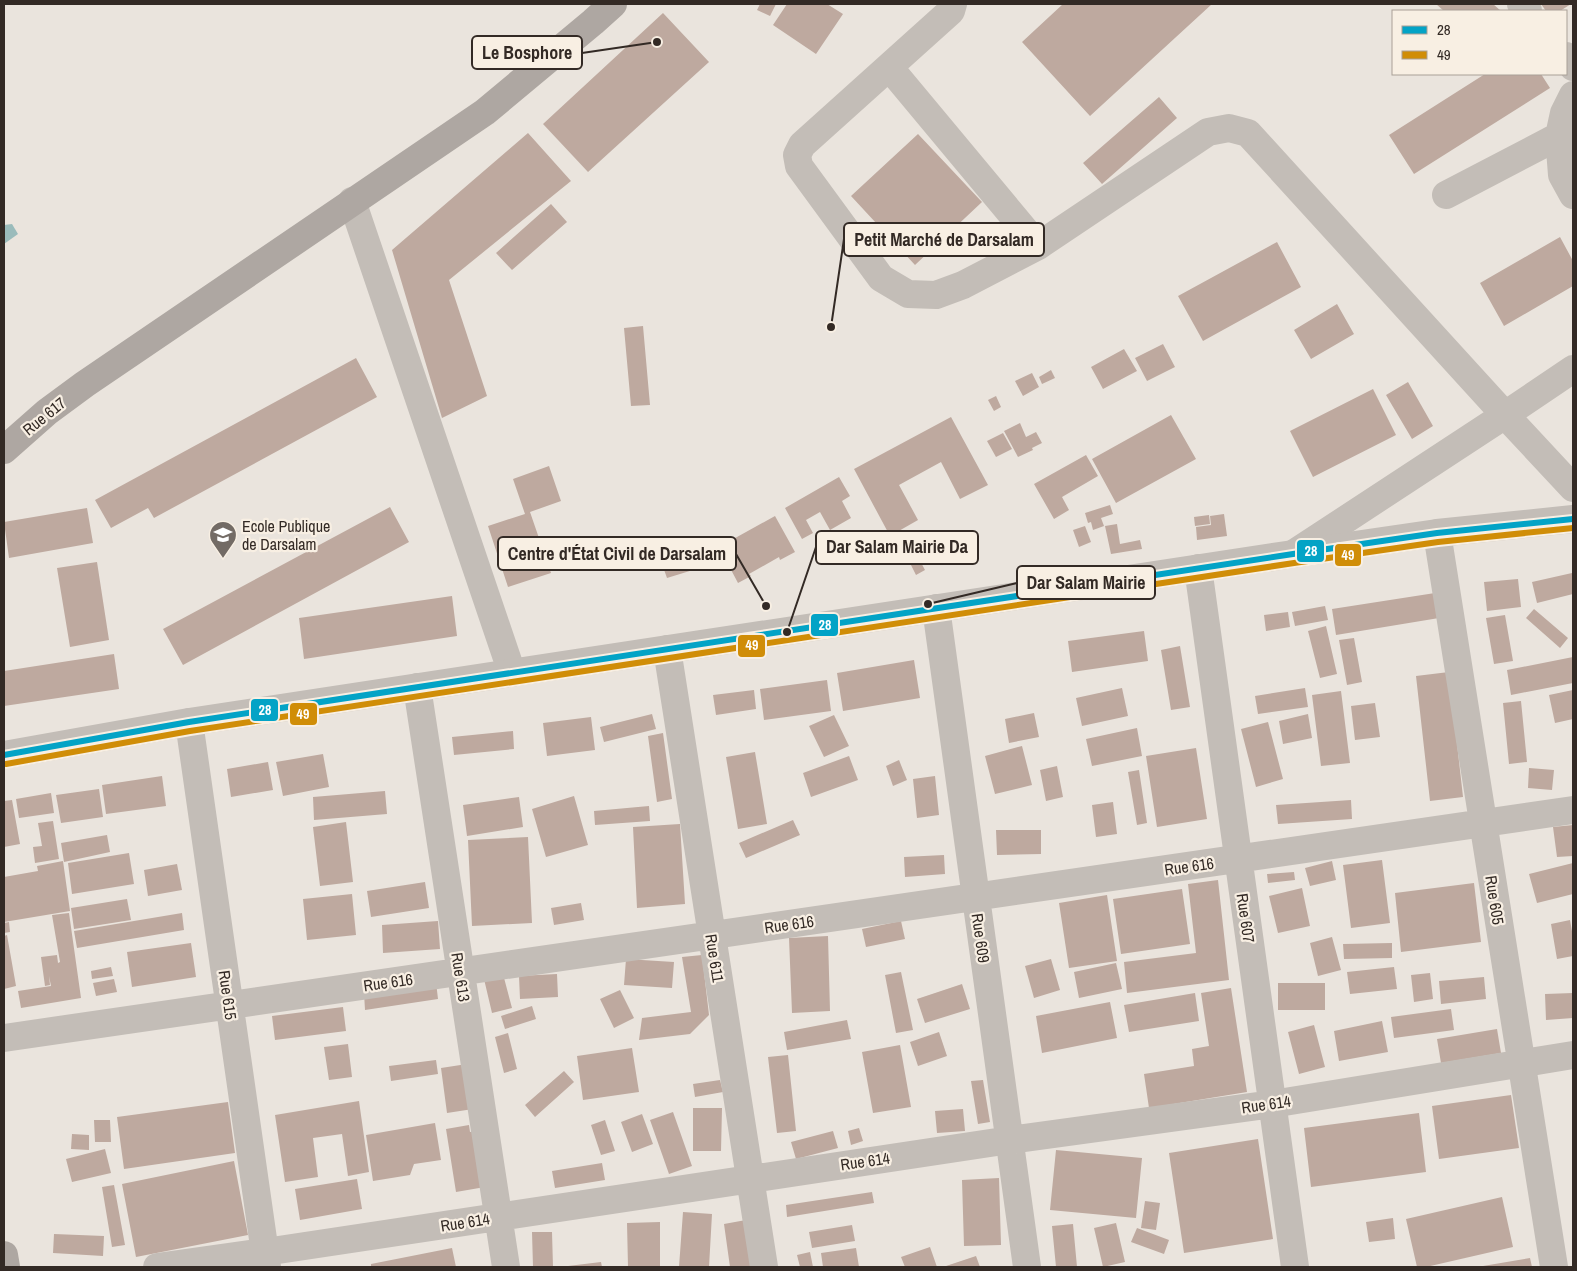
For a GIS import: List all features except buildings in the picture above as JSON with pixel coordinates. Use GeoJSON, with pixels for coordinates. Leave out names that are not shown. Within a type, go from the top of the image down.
{"type":"FeatureCollection","features":[{"type":"Feature","properties":{"kind":"highway","name":"Rue 617"},"geometry":{"type":"LineString","coordinates":[[4,450],[47,412],[85,384],[485,112],[613,4]]}},
{"type":"Feature","properties":{"kind":"highway"},"geometry":{"type":"LineString","coordinates":[[4,1255],[6,1267]]}},
{"type":"Feature","properties":{"kind":"street"},"geometry":{"type":"LineString","coordinates":[[953,4],[951,11],[802,145],[797,155],[799,166],[881,278],[908,294],[936,295],[963,285],[1038,246],[1208,132],[1229,128],[1248,133],[1573,488]]}},
{"type":"Feature","properties":{"kind":"street"},"geometry":{"type":"LineString","coordinates":[[889,67],[1038,246]]}},
{"type":"Feature","properties":{"kind":"street"},"geometry":{"type":"LineString","coordinates":[[1573,95],[1564,112],[1559,136],[1562,175],[1573,195]]}},
{"type":"Feature","properties":{"kind":"street"},"geometry":{"type":"LineString","coordinates":[[1446,195],[1559,136]]}},
{"type":"Feature","properties":{"kind":"street"},"geometry":{"type":"LineString","coordinates":[[352,201],[512,673]]}},
{"type":"Feature","properties":{"kind":"street"},"geometry":{"type":"LineString","coordinates":[[1293,554],[1573,369]]}},
{"type":"Feature","properties":{"kind":"street"},"geometry":{"type":"LineString","coordinates":[[4,755],[189,722],[1198,568],[1437,533],[1573,519]]}},
{"type":"Feature","properties":{"kind":"street","name":"Rue 605"},"geometry":{"type":"LineString","coordinates":[[1437,533],[1554,1267]]}},
{"type":"Feature","properties":{"kind":"street","name":"Rue 607"},"geometry":{"type":"LineString","coordinates":[[1198,568],[1295,1267]]}},
{"type":"Feature","properties":{"kind":"street","name":"Rue 609"},"geometry":{"type":"LineString","coordinates":[[936,608],[1028,1267]]}},
{"type":"Feature","properties":{"kind":"street","name":"Rue 611"},"geometry":{"type":"LineString","coordinates":[[667,649],[764,1267]]}},
{"type":"Feature","properties":{"kind":"street","name":"Rue 613"},"geometry":{"type":"LineString","coordinates":[[417,687],[506,1267]]}},
{"type":"Feature","properties":{"kind":"street","name":"Rue 615"},"geometry":{"type":"LineString","coordinates":[[189,722],[266,1260]]}},
{"type":"Feature","properties":{"kind":"street","name":"Rue 616"},"geometry":{"type":"LineString","coordinates":[[4,1038],[1573,810]]}},
{"type":"Feature","properties":{"kind":"street","name":"Rue 614"},"geometry":{"type":"LineString","coordinates":[[157,1267],[266,1260],[498,1217],[1010,1140],[1272,1104],[1573,1055]]}},
{"type":"Feature","properties":{"kind":"water"},"geometry":{"type":"Polygon","coordinates":[[[12,224],[18,234],[4,244],[4,225],[12,224]]]}},
{"type":"Feature","properties":{"kind":"transit line","name":"28"},"geometry":{"type":"LineString","coordinates":[[4,755],[189,722],[1293,554],[1437,533],[1573,519]]}},
{"type":"Feature","properties":{"kind":"transit line","name":"49"},"geometry":{"type":"LineString","coordinates":[[6,764],[190,731],[1294,563],[1438,542],[1573,528]]}},
{"type":"Feature","properties":{"kind":"place","name":"Le Bosphore"},"geometry":{"type":"Point","coordinates":[657,42]}},
{"type":"Feature","properties":{"kind":"place","name":"Petit Marché de Darsalam"},"geometry":{"type":"Point","coordinates":[831,327]}},
{"type":"Feature","properties":{"kind":"place","name":"Ecole Publique de Darsalam"},"geometry":{"type":"Point","coordinates":[223,559]}},
{"type":"Feature","properties":{"kind":"place","name":"Dar Salam Mairie"},"geometry":{"type":"Point","coordinates":[928,604]}},
{"type":"Feature","properties":{"kind":"place","name":"Centre d'État Civil de Darsalam"},"geometry":{"type":"Point","coordinates":[766,606]}},
{"type":"Feature","properties":{"kind":"place","name":"Dar Salam Mairie Da"},"geometry":{"type":"Point","coordinates":[787,632]}}]}
